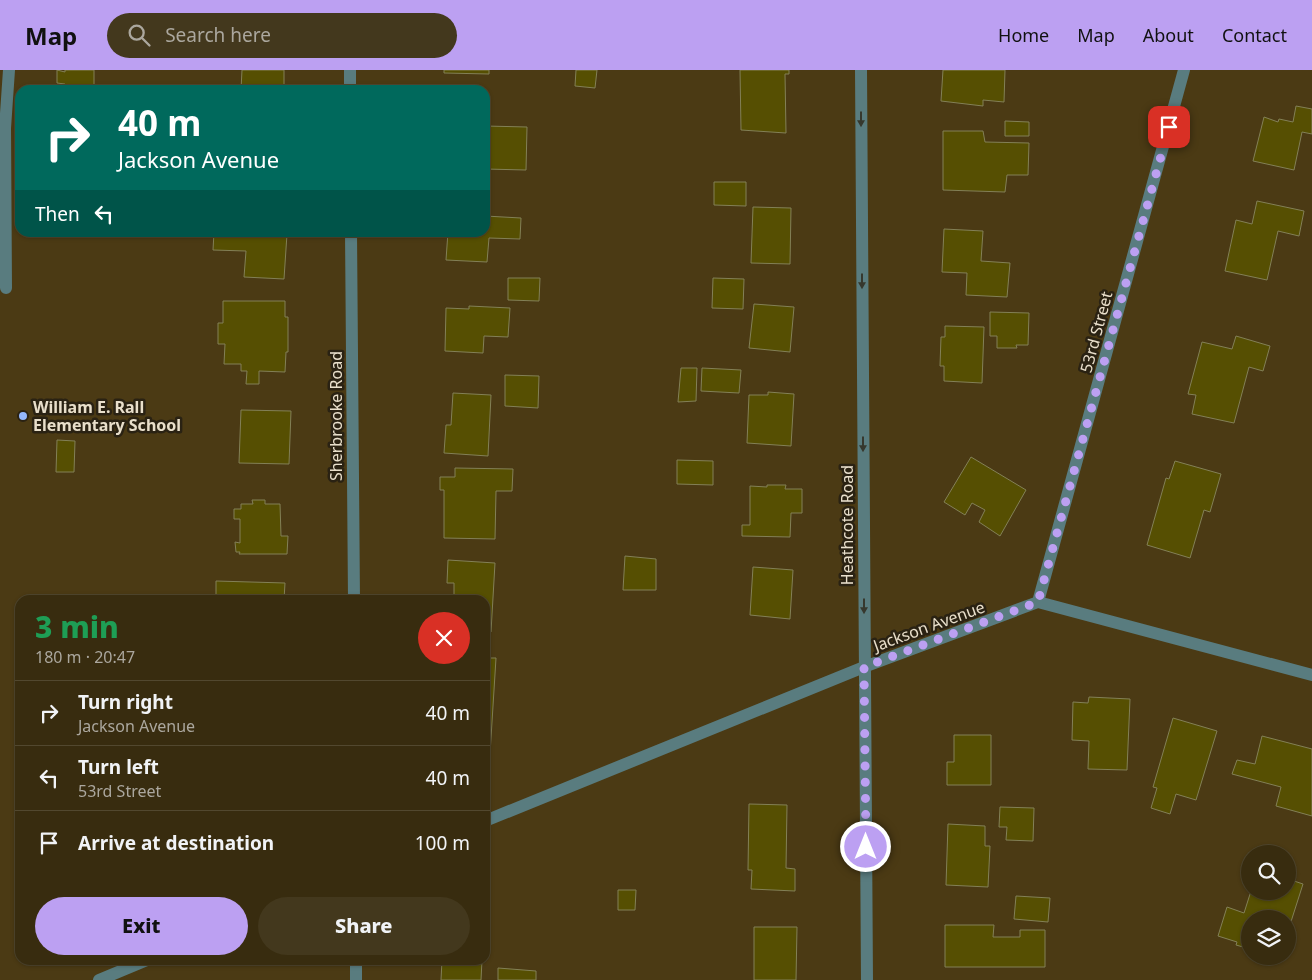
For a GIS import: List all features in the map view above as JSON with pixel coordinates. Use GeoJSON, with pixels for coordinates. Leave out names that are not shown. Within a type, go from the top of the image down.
{"type":"FeatureCollection","features":[{"type":"Feature","properties":{"kind":"street"},"geometry":{"type":"LineString","coordinates":[[6,288],[5,128],[9,70]]}},
{"type":"Feature","properties":{"kind":"street"},"geometry":{"type":"LineString","coordinates":[[350,70],[350,85]]}},
{"type":"Feature","properties":{"kind":"street","name":"Heathcote Road"},"geometry":{"type":"LineString","coordinates":[[861,70],[866,980]]}},
{"type":"Feature","properties":{"kind":"street","name":"53rd Street"},"geometry":{"type":"LineString","coordinates":[[1038,602],[1184,70]]}},
{"type":"Feature","properties":{"kind":"street","name":"Sherbrooke Road"},"geometry":{"type":"LineString","coordinates":[[351,237],[354,595]]}},
{"type":"Feature","properties":{"kind":"street"},"geometry":{"type":"LineString","coordinates":[[1038,602],[1312,675]]}},
{"type":"Feature","properties":{"kind":"street","name":"Jackson Avenue"},"geometry":{"type":"LineString","coordinates":[[490,819],[864,667],[1038,602]]}},
{"type":"Feature","properties":{"kind":"street"},"geometry":{"type":"LineString","coordinates":[[99,980],[135,965]]}},
{"type":"Feature","properties":{"kind":"street"},"geometry":{"type":"LineString","coordinates":[[356,965],[356,980]]}},
{"type":"Feature","properties":{"kind":"building"},"geometry":{"type":"Polygon","coordinates":[[[57,70],[65,72],[65,70],[94,70],[94,85],[65,85],[57,83],[57,70]]]}},
{"type":"Feature","properties":{"kind":"building"},"geometry":{"type":"Polygon","coordinates":[[[242,70],[284,70],[284,85],[241,85],[242,70]]]}},
{"type":"Feature","properties":{"kind":"building"},"geometry":{"type":"Polygon","coordinates":[[[444,70],[489,70],[489,74],[444,73],[444,70]]]}},
{"type":"Feature","properties":{"kind":"building"},"geometry":{"type":"Polygon","coordinates":[[[576,70],[597,70],[595,88],[575,86],[576,70]]]}},
{"type":"Feature","properties":{"kind":"building"},"geometry":{"type":"Polygon","coordinates":[[[740,70],[789,70],[789,74],[785,74],[786,133],[741,130],[740,70]]]}},
{"type":"Feature","properties":{"kind":"building"},"geometry":{"type":"Polygon","coordinates":[[[943,70],[1005,70],[1004,102],[983,100],[983,106],[941,101],[943,70]]]}},
{"type":"Feature","properties":{"kind":"building"},"geometry":{"type":"Polygon","coordinates":[[[1296,106],[1312,109],[1312,134],[1302,132],[1294,170],[1253,161],[1264,117],[1278,122],[1279,119],[1293,122],[1296,106]]]}},
{"type":"Feature","properties":{"kind":"building"},"geometry":{"type":"Polygon","coordinates":[[[1005,121],[1029,122],[1029,136],[1005,136],[1005,121]]]}},
{"type":"Feature","properties":{"kind":"building"},"geometry":{"type":"Polygon","coordinates":[[[490,126],[527,127],[526,170],[490,169],[490,126]]]}},
{"type":"Feature","properties":{"kind":"building"},"geometry":{"type":"Polygon","coordinates":[[[943,131],[983,131],[985,142],[1029,143],[1028,175],[1007,175],[1005,192],[943,190],[943,131]]]}},
{"type":"Feature","properties":{"kind":"building"},"geometry":{"type":"Polygon","coordinates":[[[714,182],[746,182],[746,206],[714,205],[714,182]]]}},
{"type":"Feature","properties":{"kind":"building"},"geometry":{"type":"Polygon","coordinates":[[[1257,201],[1304,211],[1299,236],[1278,231],[1267,280],[1225,271],[1236,220],[1252,224],[1257,201]]]}},
{"type":"Feature","properties":{"kind":"building"},"geometry":{"type":"Polygon","coordinates":[[[753,207],[791,208],[790,264],[751,263],[753,207]]]}},
{"type":"Feature","properties":{"kind":"building"},"geometry":{"type":"Polygon","coordinates":[[[490,216],[521,218],[520,239],[489,238],[487,262],[446,260],[448,237],[490,237],[490,216]]]}},
{"type":"Feature","properties":{"kind":"building"},"geometry":{"type":"Polygon","coordinates":[[[944,229],[983,231],[981,261],[1010,263],[1007,297],[966,295],[967,273],[942,272],[944,229]]]}},
{"type":"Feature","properties":{"kind":"building"},"geometry":{"type":"Polygon","coordinates":[[[214,237],[287,237],[284,279],[244,277],[246,251],[213,250],[214,237]]]}},
{"type":"Feature","properties":{"kind":"building"},"geometry":{"type":"Polygon","coordinates":[[[508,278],[540,278],[539,301],[508,300],[508,278]]]}},
{"type":"Feature","properties":{"kind":"building"},"geometry":{"type":"Polygon","coordinates":[[[713,278],[744,279],[743,309],[712,308],[713,278]]]}},
{"type":"Feature","properties":{"kind":"building"},"geometry":{"type":"Polygon","coordinates":[[[223,301],[285,301],[285,317],[288,317],[288,352],[286,352],[285,372],[259,371],[259,384],[246,384],[247,371],[241,371],[241,364],[224,364],[225,344],[218,344],[218,323],[223,323],[223,301]]]}},
{"type":"Feature","properties":{"kind":"building"},"geometry":{"type":"Polygon","coordinates":[[[754,304],[794,307],[790,352],[749,348],[754,304]]]}},
{"type":"Feature","properties":{"kind":"building"},"geometry":{"type":"Polygon","coordinates":[[[469,306],[510,308],[508,337],[484,336],[483,353],[445,351],[446,308],[469,309],[469,306]]]}},
{"type":"Feature","properties":{"kind":"building"},"geometry":{"type":"Polygon","coordinates":[[[990,312],[1029,313],[1028,345],[1016,345],[1017,348],[997,348],[997,336],[990,336],[990,312]]]}},
{"type":"Feature","properties":{"kind":"building"},"geometry":{"type":"Polygon","coordinates":[[[945,326],[984,327],[982,383],[944,381],[944,366],[940,366],[941,337],[945,337],[945,326]]]}},
{"type":"Feature","properties":{"kind":"building"},"geometry":{"type":"Polygon","coordinates":[[[1236,336],[1270,346],[1263,371],[1249,367],[1234,423],[1192,414],[1196,395],[1188,394],[1202,342],[1232,349],[1236,336]]]}},
{"type":"Feature","properties":{"kind":"building"},"geometry":{"type":"Polygon","coordinates":[[[681,368],[697,368],[696,401],[678,402],[681,368]]]}},
{"type":"Feature","properties":{"kind":"building"},"geometry":{"type":"Polygon","coordinates":[[[702,368],[741,370],[739,393],[701,391],[702,368]]]}},
{"type":"Feature","properties":{"kind":"building"},"geometry":{"type":"Polygon","coordinates":[[[505,375],[539,376],[538,408],[505,406],[505,375]]]}},
{"type":"Feature","properties":{"kind":"building"},"geometry":{"type":"Polygon","coordinates":[[[768,392],[794,394],[791,446],[747,443],[749,395],[768,395],[768,392]]]}},
{"type":"Feature","properties":{"kind":"building"},"geometry":{"type":"Polygon","coordinates":[[[453,393],[491,395],[488,456],[444,453],[446,425],[451,425],[453,393]]]}},
{"type":"Feature","properties":{"kind":"building"},"geometry":{"type":"Polygon","coordinates":[[[241,410],[291,411],[289,464],[239,463],[241,410]]]}},
{"type":"Feature","properties":{"kind":"building"},"geometry":{"type":"Polygon","coordinates":[[[57,440],[75,441],[74,472],[56,472],[57,440]]]}},
{"type":"Feature","properties":{"kind":"building"},"geometry":{"type":"Polygon","coordinates":[[[971,457],[1026,490],[1000,536],[979,522],[985,510],[972,503],[965,515],[944,502],[971,457]]]}},
{"type":"Feature","properties":{"kind":"building"},"geometry":{"type":"Polygon","coordinates":[[[677,460],[713,461],[713,485],[677,484],[677,460]]]}},
{"type":"Feature","properties":{"kind":"building"},"geometry":{"type":"Polygon","coordinates":[[[1175,461],[1221,474],[1210,512],[1204,510],[1190,558],[1147,545],[1166,478],[1169,479],[1175,461]]]}},
{"type":"Feature","properties":{"kind":"building"},"geometry":{"type":"Polygon","coordinates":[[[455,468],[513,469],[512,491],[496,491],[495,539],[444,538],[444,490],[440,490],[440,477],[455,477],[455,468]]]}},
{"type":"Feature","properties":{"kind":"building"},"geometry":{"type":"Polygon","coordinates":[[[767,485],[786,485],[785,489],[802,489],[802,513],[791,513],[790,537],[742,536],[742,525],[750,525],[750,486],[767,487],[767,485]]]}},
{"type":"Feature","properties":{"kind":"building"},"geometry":{"type":"Polygon","coordinates":[[[252,500],[265,500],[265,504],[280,504],[281,536],[288,536],[287,554],[239,554],[240,552],[236,552],[235,542],[240,543],[240,519],[234,519],[234,509],[241,509],[241,504],[253,504],[252,500]]]}},
{"type":"Feature","properties":{"kind":"building"},"geometry":{"type":"Polygon","coordinates":[[[625,556],[656,559],[656,590],[623,590],[625,556]]]}},
{"type":"Feature","properties":{"kind":"building"},"geometry":{"type":"Polygon","coordinates":[[[448,560],[495,563],[491,632],[490,595],[454,595],[454,583],[447,583],[448,560]]]}},
{"type":"Feature","properties":{"kind":"building"},"geometry":{"type":"Polygon","coordinates":[[[753,567],[793,570],[790,619],[750,615],[753,567]]]}},
{"type":"Feature","properties":{"kind":"building"},"geometry":{"type":"Polygon","coordinates":[[[216,581],[285,583],[284,595],[216,595],[216,581]]]}},
{"type":"Feature","properties":{"kind":"building"},"geometry":{"type":"Polygon","coordinates":[[[490,658],[496,658],[490,754],[490,658]]]}},
{"type":"Feature","properties":{"kind":"building"},"geometry":{"type":"Polygon","coordinates":[[[1089,697],[1130,699],[1127,770],[1088,769],[1089,741],[1072,740],[1073,702],[1088,703],[1089,697]]]}},
{"type":"Feature","properties":{"kind":"building"},"geometry":{"type":"Polygon","coordinates":[[[1173,718],[1217,731],[1196,800],[1176,794],[1170,814],[1151,808],[1157,788],[1153,787],[1173,718]]]}},
{"type":"Feature","properties":{"kind":"building"},"geometry":{"type":"Polygon","coordinates":[[[954,735],[991,735],[991,785],[947,785],[947,762],[954,762],[954,735]]]}},
{"type":"Feature","properties":{"kind":"building"},"geometry":{"type":"Polygon","coordinates":[[[1262,736],[1312,749],[1312,816],[1276,806],[1281,787],[1232,774],[1237,760],[1255,764],[1262,736]]]}},
{"type":"Feature","properties":{"kind":"building"},"geometry":{"type":"Polygon","coordinates":[[[749,804],[787,805],[786,868],[795,869],[795,891],[751,889],[752,870],[748,870],[749,804]]]}},
{"type":"Feature","properties":{"kind":"building"},"geometry":{"type":"Polygon","coordinates":[[[1000,807],[1034,808],[1033,841],[1006,840],[1007,827],[999,827],[1000,807]]]}},
{"type":"Feature","properties":{"kind":"building"},"geometry":{"type":"Polygon","coordinates":[[[948,824],[985,826],[985,846],[990,846],[988,887],[946,885],[948,824]]]}},
{"type":"Feature","properties":{"kind":"building"},"geometry":{"type":"Polygon","coordinates":[[[1296,882],[1303,884],[1295,910],[1245,910],[1248,900],[1296,900],[1296,882]]]}},
{"type":"Feature","properties":{"kind":"building"},"geometry":{"type":"Polygon","coordinates":[[[618,890],[636,890],[635,910],[618,910],[618,890]]]}},
{"type":"Feature","properties":{"kind":"building"},"geometry":{"type":"Polygon","coordinates":[[[1016,896],[1050,898],[1048,922],[1014,919],[1016,896]]]}},
{"type":"Feature","properties":{"kind":"building"},"geometry":{"type":"Polygon","coordinates":[[[1227,907],[1241,912],[1241,946],[1236,945],[1237,942],[1218,936],[1227,907]]]}},
{"type":"Feature","properties":{"kind":"building"},"geometry":{"type":"Polygon","coordinates":[[[945,925],[994,925],[993,937],[1020,937],[1020,930],[1045,930],[1045,967],[945,967],[945,925]]]}},
{"type":"Feature","properties":{"kind":"building"},"geometry":{"type":"Polygon","coordinates":[[[754,927],[797,927],[796,980],[754,980],[754,927]]]}},
{"type":"Feature","properties":{"kind":"building"},"geometry":{"type":"Polygon","coordinates":[[[442,965],[482,965],[481,980],[441,980],[442,965]]]}},
{"type":"Feature","properties":{"kind":"building"},"geometry":{"type":"Polygon","coordinates":[[[498,968],[536,971],[536,980],[498,980],[498,968]]]}},
{"type":"Feature","properties":{"kind":"place","name":"William E. Rall Elementary School"},"geometry":{"type":"Point","coordinates":[23,416]}},
{"type":"Feature","properties":{"kind":"route"},"geometry":{"type":"LineString","coordinates":[[866,847],[864,667],[1038,602],[1169,127]]}}]}
